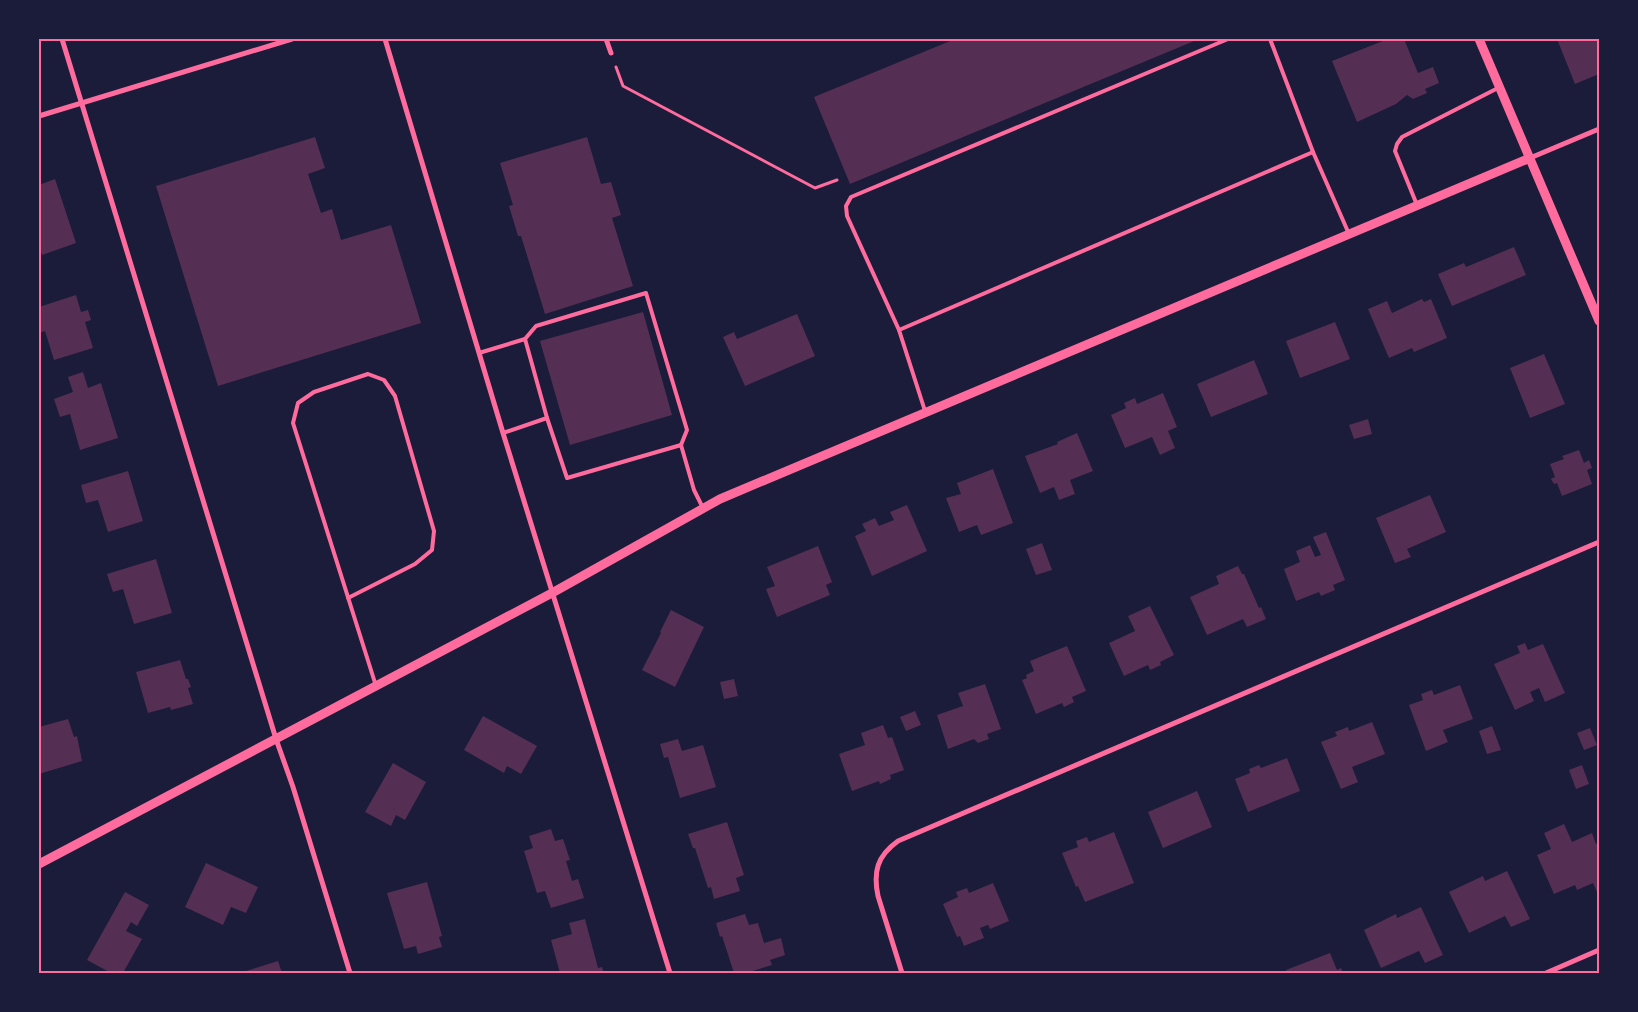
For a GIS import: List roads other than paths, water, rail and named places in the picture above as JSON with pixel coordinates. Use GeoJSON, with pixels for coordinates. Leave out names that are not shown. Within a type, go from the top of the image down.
{"type":"FeatureCollection","features":[{"type":"Feature","properties":{"kind":"street"},"geometry":{"type":"LineString","coordinates":[[62,39],[276,739],[293,787],[350,973]]}},
{"type":"Feature","properties":{"kind":"street"},"geometry":{"type":"LineString","coordinates":[[39,116],[292,39]]}},
{"type":"Feature","properties":{"kind":"street"},"geometry":{"type":"LineString","coordinates":[[385,39],[503,433],[670,973]]}},
{"type":"Feature","properties":{"kind":"street"},"geometry":{"type":"LineString","coordinates":[[606,39],[611,53]]}},
{"type":"Feature","properties":{"kind":"street"},"geometry":{"type":"LineString","coordinates":[[1479,39],[1599,321]]}},
{"type":"Feature","properties":{"kind":"street"},"geometry":{"type":"LineString","coordinates":[[39,864],[552,593],[720,499],[1599,129]]}},
{"type":"Feature","properties":{"kind":"street"},"geometry":{"type":"LineString","coordinates":[[902,973],[875,884],[875,876],[880,861],[888,848],[898,841],[1599,542]]}},
{"type":"Feature","properties":{"kind":"street"},"geometry":{"type":"LineString","coordinates":[[1546,973],[1599,950]]}},
{"type":"Feature","properties":{"kind":"lane"},"geometry":{"type":"LineString","coordinates":[[926,412],[899,330],[847,216],[846,206],[851,197],[1228,39]]}},
{"type":"Feature","properties":{"kind":"lane"},"geometry":{"type":"LineString","coordinates":[[1270,39],[1313,152],[1349,234]]}},
{"type":"Feature","properties":{"kind":"lane"},"geometry":{"type":"LineString","coordinates":[[1418,205],[1395,151],[1397,144],[1402,137],[1500,87]]}},
{"type":"Feature","properties":{"kind":"lane"},"geometry":{"type":"LineString","coordinates":[[899,330],[1313,152]]}},
{"type":"Feature","properties":{"kind":"lane"},"geometry":{"type":"LineString","coordinates":[[479,353],[525,339],[536,326],[646,293],[687,430],[681,445],[694,490],[703,508]]}},
{"type":"Feature","properties":{"kind":"lane"},"geometry":{"type":"LineString","coordinates":[[525,339],[547,418],[567,478],[681,445]]}},
{"type":"Feature","properties":{"kind":"lane"},"geometry":{"type":"LineString","coordinates":[[348,598],[414,564],[432,550],[434,530],[395,396],[384,380],[368,374],[314,392],[306,397],[298,403],[293,423],[348,598],[376,686]]}},
{"type":"Feature","properties":{"kind":"lane"},"geometry":{"type":"LineString","coordinates":[[503,433],[547,418]]}}]}
